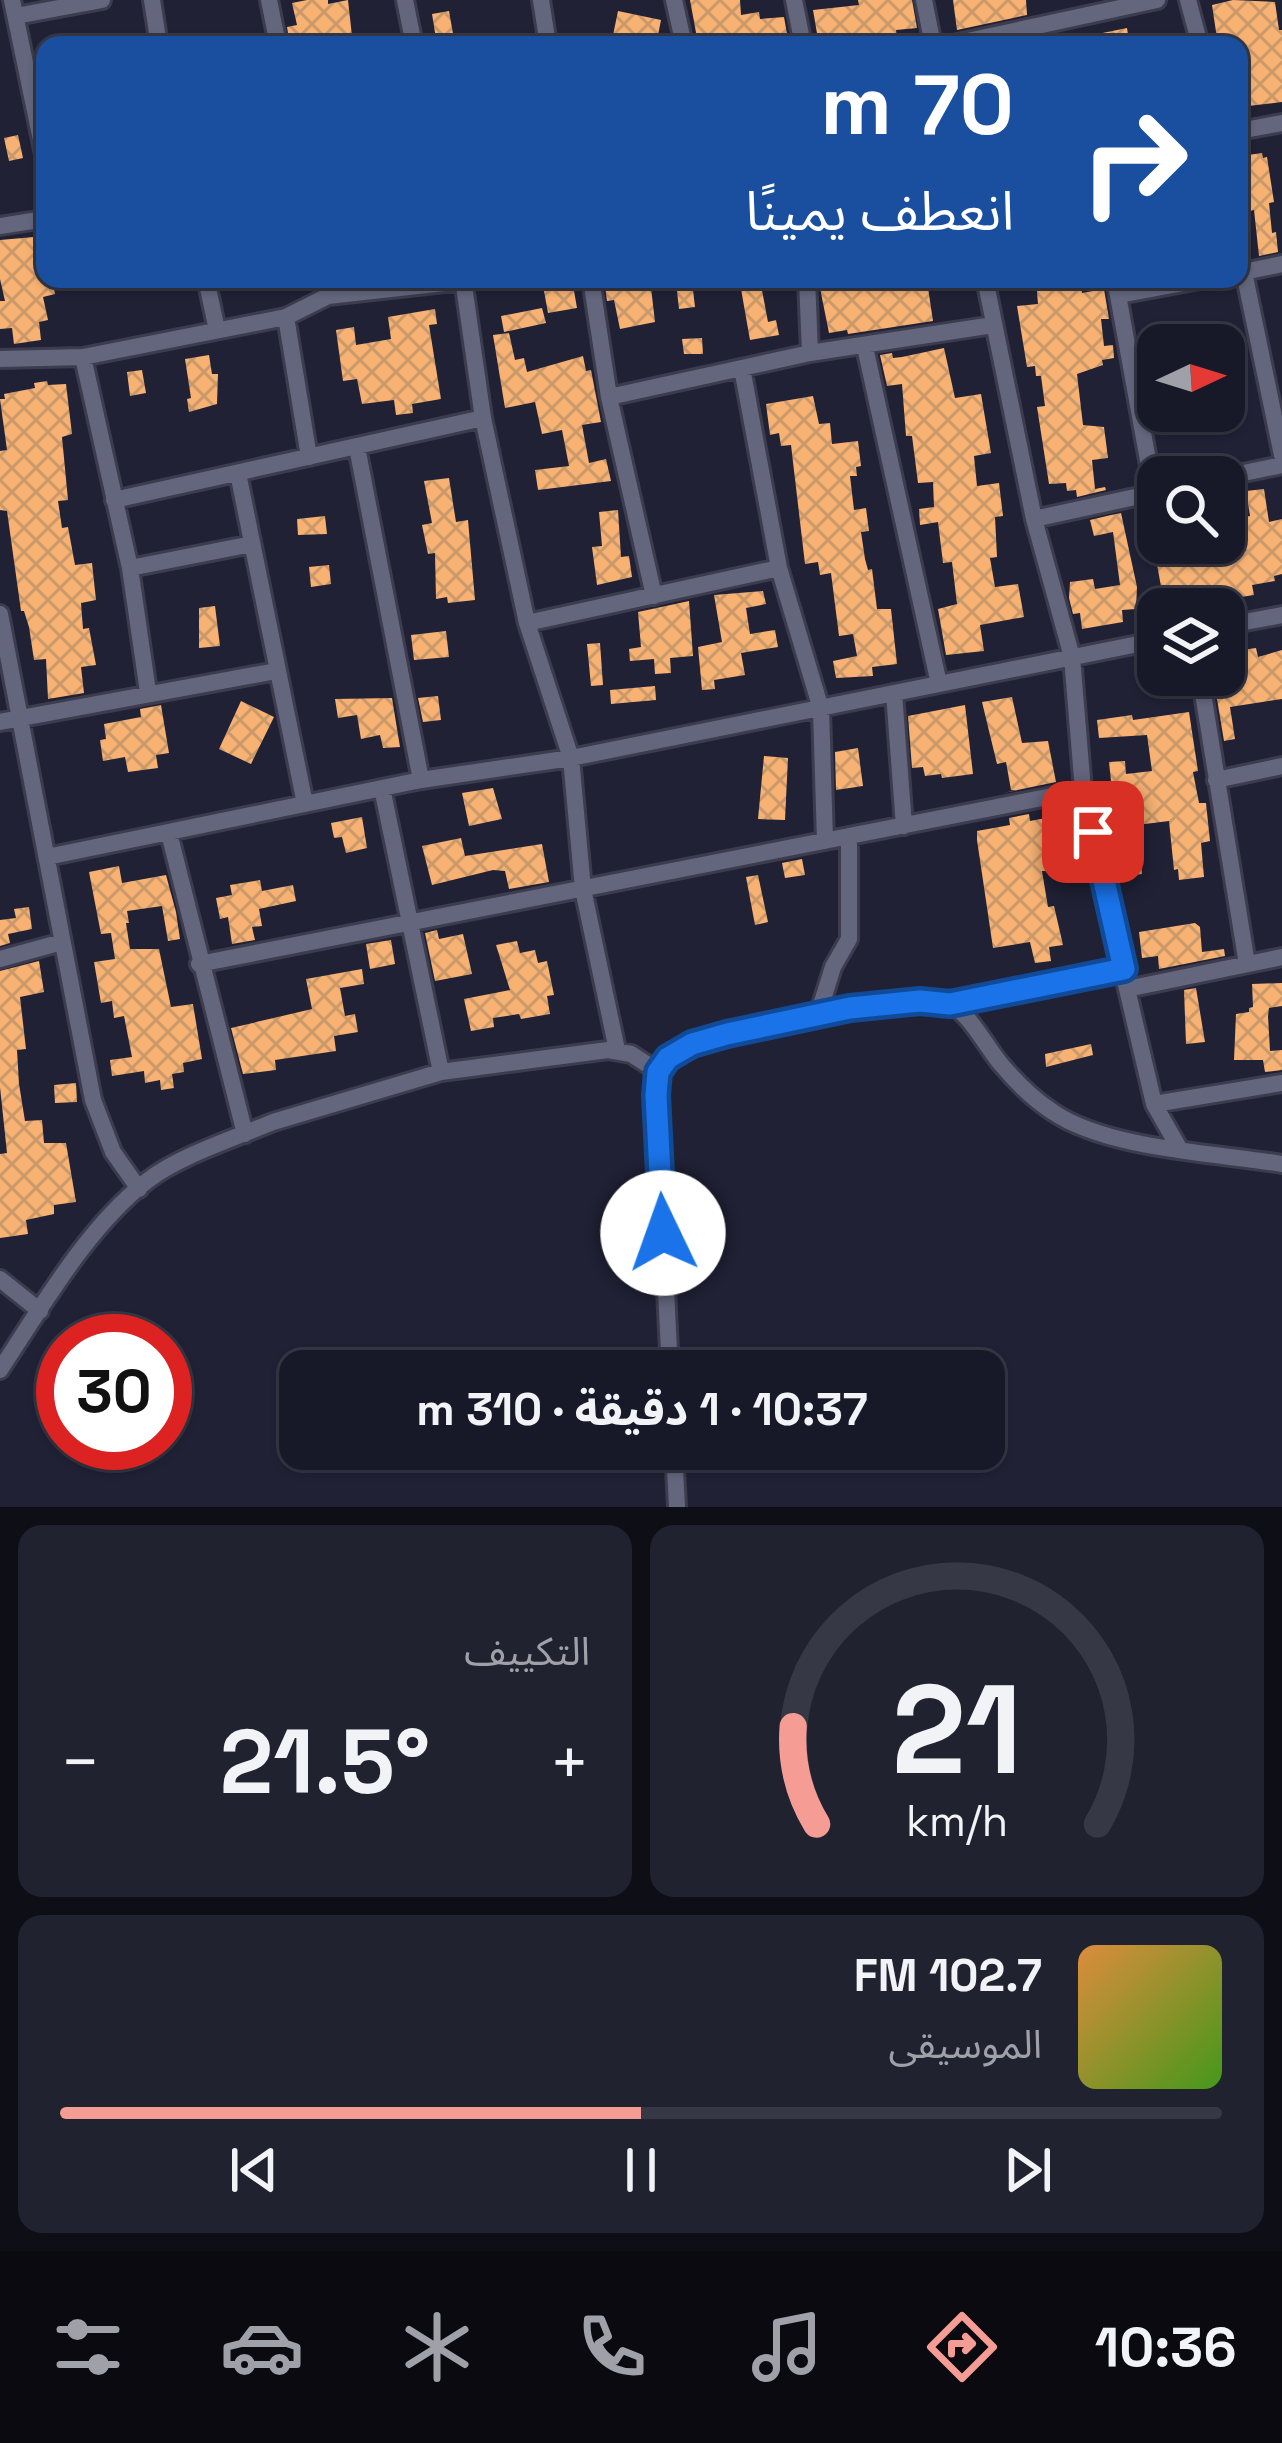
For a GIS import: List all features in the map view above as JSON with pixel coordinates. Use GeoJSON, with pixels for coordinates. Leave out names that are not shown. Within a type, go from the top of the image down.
{"type":"FeatureCollection","features":[{"type":"Feature","properties":{"kind":"street"},"geometry":{"type":"LineString","coordinates":[[36,115],[14,8],[101,0]]}},
{"type":"Feature","properties":{"kind":"street"},"geometry":{"type":"LineString","coordinates":[[152,0],[158,36]]}},
{"type":"Feature","properties":{"kind":"street"},"geometry":{"type":"LineString","coordinates":[[268,0],[276,36]]}},
{"type":"Feature","properties":{"kind":"street"},"geometry":{"type":"LineString","coordinates":[[405,0],[411,36]]}},
{"type":"Feature","properties":{"kind":"street"},"geometry":{"type":"LineString","coordinates":[[541,0],[547,36]]}},
{"type":"Feature","properties":{"kind":"street"},"geometry":{"type":"LineString","coordinates":[[674,0],[683,36]]}},
{"type":"Feature","properties":{"kind":"street"},"geometry":{"type":"LineString","coordinates":[[794,0],[800,36]]}},
{"type":"Feature","properties":{"kind":"street"},"geometry":{"type":"LineString","coordinates":[[924,0],[931,36]]}},
{"type":"Feature","properties":{"kind":"street"},"geometry":{"type":"LineString","coordinates":[[1060,0],[1064,20]]}},
{"type":"Feature","properties":{"kind":"street"},"geometry":{"type":"LineString","coordinates":[[990,36],[1157,0]]}},
{"type":"Feature","properties":{"kind":"street"},"geometry":{"type":"LineString","coordinates":[[1188,0],[1198,36]]}},
{"type":"Feature","properties":{"kind":"street"},"geometry":{"type":"LineString","coordinates":[[1248,129],[1282,123]]}},
{"type":"Feature","properties":{"kind":"street"},"geometry":{"type":"LineString","coordinates":[[0,226],[36,220]]}},
{"type":"Feature","properties":{"kind":"street"},"geometry":{"type":"LineString","coordinates":[[1248,271],[1282,264]]}},
{"type":"Feature","properties":{"kind":"street"},"geometry":{"type":"LineString","coordinates":[[208,288],[217,329]]}},
{"type":"Feature","properties":{"kind":"street"},"geometry":{"type":"LineString","coordinates":[[0,359],[83,357],[286,316],[326,288]]}},
{"type":"Feature","properties":{"kind":"street"},"geometry":{"type":"LineString","coordinates":[[470,288],[483,418],[526,623],[571,758],[583,889],[617,1050]]}},
{"type":"Feature","properties":{"kind":"street"},"geometry":{"type":"LineString","coordinates":[[592,288],[609,397],[654,596]]}},
{"type":"Feature","properties":{"kind":"street"},"geometry":{"type":"LineString","coordinates":[[807,288],[810,353]]}},
{"type":"Feature","properties":{"kind":"street"},"geometry":{"type":"LineString","coordinates":[[987,288],[1034,519],[1072,657],[1084,790],[1127,988],[1154,1104],[1179,1148]]}},
{"type":"Feature","properties":{"kind":"street"},"geometry":{"type":"LineString","coordinates":[[1117,288],[1149,456]]}},
{"type":"Feature","properties":{"kind":"street"},"geometry":{"type":"LineString","coordinates":[[1245,288],[1282,455]]}},
{"type":"Feature","properties":{"kind":"street"},"geometry":{"type":"LineString","coordinates":[[286,316],[310,458]]}},
{"type":"Feature","properties":{"kind":"street"},"geometry":{"type":"LineString","coordinates":[[609,397],[810,353],[993,326]]}},
{"type":"Feature","properties":{"kind":"street"},"geometry":{"type":"LineString","coordinates":[[865,347],[939,683]]}},
{"type":"Feature","properties":{"kind":"street"},"geometry":{"type":"LineString","coordinates":[[83,357],[130,568],[148,692]]}},
{"type":"Feature","properties":{"kind":"street"},"geometry":{"type":"LineString","coordinates":[[742,368],[779,568],[821,709],[824,841]]}},
{"type":"Feature","properties":{"kind":"street"},"geometry":{"type":"LineString","coordinates":[[114,500],[483,418]]}},
{"type":"Feature","properties":{"kind":"street"},"geometry":{"type":"LineString","coordinates":[[357,447],[422,780]]}},
{"type":"Feature","properties":{"kind":"street"},"geometry":{"type":"LineString","coordinates":[[1245,473],[1282,465]]}},
{"type":"Feature","properties":{"kind":"street"},"geometry":{"type":"LineString","coordinates":[[238,473],[305,804]]}},
{"type":"Feature","properties":{"kind":"street"},"geometry":{"type":"LineString","coordinates":[[1034,519],[1137,496]]}},
{"type":"Feature","properties":{"kind":"street"},"geometry":{"type":"LineString","coordinates":[[130,568],[252,544]]}},
{"type":"Feature","properties":{"kind":"street"},"geometry":{"type":"LineString","coordinates":[[526,623],[779,568]]}},
{"type":"Feature","properties":{"kind":"street"},"geometry":{"type":"LineString","coordinates":[[0,614],[99,1120],[119,1163],[139,1189]]}},
{"type":"Feature","properties":{"kind":"street"},"geometry":{"type":"LineString","coordinates":[[1245,622],[1282,615]]}},
{"type":"Feature","properties":{"kind":"street"},"geometry":{"type":"LineString","coordinates":[[47,856],[422,780],[571,758],[1137,644]]}},
{"type":"Feature","properties":{"kind":"street"},"geometry":{"type":"LineString","coordinates":[[0,722],[276,671]]}},
{"type":"Feature","properties":{"kind":"street"},"geometry":{"type":"LineString","coordinates":[[894,693],[904,826]]}},
{"type":"Feature","properties":{"kind":"street"},"geometry":{"type":"LineString","coordinates":[[1203,696],[1247,964]]}},
{"type":"Feature","properties":{"kind":"street"},"geometry":{"type":"LineString","coordinates":[[1216,780],[1282,766]]}},
{"type":"Feature","properties":{"kind":"street"},"geometry":{"type":"LineString","coordinates":[[382,788],[441,1072]]}},
{"type":"Feature","properties":{"kind":"street"},"geometry":{"type":"LineString","coordinates":[[199,964],[1084,790]]}},
{"type":"Feature","properties":{"kind":"street"},"geometry":{"type":"LineString","coordinates":[[169,833],[244,1134]]}},
{"type":"Feature","properties":{"kind":"street"},"geometry":{"type":"LineString","coordinates":[[818,1015],[833,968],[849,939],[850,836]]}},
{"type":"Feature","properties":{"kind":"street"},"geometry":{"type":"LineString","coordinates":[[0,959],[62,942]]}},
{"type":"Feature","properties":{"kind":"street"},"geometry":{"type":"LineString","coordinates":[[1127,988],[1282,957]]}},
{"type":"Feature","properties":{"kind":"street"},"geometry":{"type":"LineString","coordinates":[[669,1350],[656,1095],[658,1072],[668,1058],[692,1044],[818,1015],[920,1001],[950,1004],[1124,969]]}},
{"type":"Feature","properties":{"kind":"street"},"geometry":{"type":"LineString","coordinates":[[950,1004],[1016,1082],[1054,1113],[1114,1139],[1282,1164]]}},
{"type":"Feature","properties":{"kind":"street"},"geometry":{"type":"LineString","coordinates":[[0,1370],[101,1226],[139,1189],[158,1174],[244,1134],[441,1072],[617,1050],[658,1072]]}},
{"type":"Feature","properties":{"kind":"street"},"geometry":{"type":"LineString","coordinates":[[1154,1104],[1282,1083]]}},
{"type":"Feature","properties":{"kind":"street"},"geometry":{"type":"LineString","coordinates":[[0,1279],[40,1311]]}},
{"type":"Feature","properties":{"kind":"street"},"geometry":{"type":"LineString","coordinates":[[0,1335],[24,1334]]}},
{"type":"Feature","properties":{"kind":"street"},"geometry":{"type":"LineString","coordinates":[[675,1470],[677,1507]]}},
{"type":"Feature","properties":{"kind":"building"},"geometry":{"type":"Polygon","coordinates":[[[348,0],[352,36],[288,36],[287,27],[297,25],[292,3],[348,0]]]}},
{"type":"Feature","properties":{"kind":"building"},"geometry":{"type":"Polygon","coordinates":[[[690,0],[740,0],[741,15],[759,12],[760,19],[784,17],[787,36],[697,36],[690,0]]]}},
{"type":"Feature","properties":{"kind":"building"},"geometry":{"type":"Polygon","coordinates":[[[858,0],[912,0],[917,28],[896,30],[897,36],[817,36],[813,10],[859,5],[858,0]]]}},
{"type":"Feature","properties":{"kind":"building"},"geometry":{"type":"Polygon","coordinates":[[[953,0],[1026,0],[1027,15],[957,30],[953,0]]]}},
{"type":"Feature","properties":{"kind":"building"},"geometry":{"type":"Polygon","coordinates":[[[1233,0],[1275,2],[1282,30],[1282,102],[1248,106],[1248,36],[1217,36],[1212,5],[1233,0]]]}},
{"type":"Feature","properties":{"kind":"building"},"geometry":{"type":"Polygon","coordinates":[[[449,11],[453,36],[436,36],[432,14],[449,11]]]}},
{"type":"Feature","properties":{"kind":"building"},"geometry":{"type":"Polygon","coordinates":[[[618,11],[661,20],[658,36],[613,36],[618,11]]]}},
{"type":"Feature","properties":{"kind":"building"},"geometry":{"type":"Polygon","coordinates":[[[1127,28],[1128,36],[1088,36],[1127,28]]]}},
{"type":"Feature","properties":{"kind":"building"},"geometry":{"type":"Polygon","coordinates":[[[18,135],[23,158],[9,161],[4,138],[18,135]]]}},
{"type":"Feature","properties":{"kind":"building"},"geometry":{"type":"Polygon","coordinates":[[[1248,155],[1267,157],[1274,202],[1269,203],[1278,252],[1259,256],[1254,210],[1248,212],[1248,155]]]}},
{"type":"Feature","properties":{"kind":"building"},"geometry":{"type":"Polygon","coordinates":[[[36,237],[36,288],[54,288],[55,294],[43,297],[48,320],[39,322],[41,340],[14,344],[12,328],[0,329],[0,301],[5,301],[0,240],[36,237]]]}},
{"type":"Feature","properties":{"kind":"building"},"geometry":{"type":"Polygon","coordinates":[[[574,288],[577,308],[548,313],[544,291],[574,288]]]}},
{"type":"Feature","properties":{"kind":"building"},"geometry":{"type":"Polygon","coordinates":[[[605,288],[651,288],[655,322],[620,329],[614,300],[607,301],[605,288]]]}},
{"type":"Feature","properties":{"kind":"building"},"geometry":{"type":"Polygon","coordinates":[[[762,288],[768,322],[776,320],[779,335],[750,340],[741,289],[762,288]]]}},
{"type":"Feature","properties":{"kind":"building"},"geometry":{"type":"Polygon","coordinates":[[[820,288],[928,288],[933,321],[829,333],[820,288]]]}},
{"type":"Feature","properties":{"kind":"building"},"geometry":{"type":"Polygon","coordinates":[[[1037,288],[1082,288],[1082,293],[1104,289],[1109,319],[1101,319],[1104,346],[1113,345],[1114,358],[1077,374],[1083,425],[1104,427],[1108,458],[1092,460],[1095,489],[1106,490],[1077,497],[1076,490],[1067,491],[1066,483],[1049,484],[1037,407],[1045,406],[1041,376],[1036,376],[1035,366],[1027,367],[1017,306],[1038,304],[1037,288]]]}},
{"type":"Feature","properties":{"kind":"building"},"geometry":{"type":"Polygon","coordinates":[[[693,290],[695,307],[679,309],[677,291],[693,290]]]}},
{"type":"Feature","properties":{"kind":"building"},"geometry":{"type":"Polygon","coordinates":[[[542,308],[546,323],[504,332],[501,316],[542,308]]]}},
{"type":"Feature","properties":{"kind":"building"},"geometry":{"type":"Polygon","coordinates":[[[435,309],[437,324],[429,325],[441,399],[412,404],[413,413],[396,415],[394,400],[362,404],[357,379],[343,381],[336,330],[354,327],[356,345],[391,339],[388,317],[435,309]]]}},
{"type":"Feature","properties":{"kind":"building"},"geometry":{"type":"Polygon","coordinates":[[[509,333],[515,360],[524,358],[527,372],[583,356],[586,371],[591,370],[601,422],[582,425],[589,463],[606,459],[611,481],[538,490],[535,470],[569,466],[562,430],[542,434],[535,402],[505,408],[493,335],[509,333]]]}},
{"type":"Feature","properties":{"kind":"building"},"geometry":{"type":"Polygon","coordinates":[[[702,338],[703,354],[684,354],[682,339],[702,338]]]}},
{"type":"Feature","properties":{"kind":"building"},"geometry":{"type":"Polygon","coordinates":[[[944,348],[955,398],[981,394],[991,453],[974,456],[977,486],[999,483],[1003,516],[995,517],[997,557],[990,558],[995,587],[1018,584],[1024,617],[980,625],[984,651],[946,655],[938,609],[957,604],[952,562],[943,563],[938,522],[920,525],[919,509],[934,507],[933,482],[918,483],[912,436],[906,436],[902,384],[887,386],[880,355],[892,353],[893,358],[944,348]]]}},
{"type":"Feature","properties":{"kind":"building"},"geometry":{"type":"Polygon","coordinates":[[[209,355],[212,374],[218,374],[217,404],[189,412],[185,359],[209,355]]]}},
{"type":"Feature","properties":{"kind":"building"},"geometry":{"type":"Polygon","coordinates":[[[142,370],[146,393],[130,396],[127,372],[142,370]]]}},
{"type":"Feature","properties":{"kind":"building"},"geometry":{"type":"Polygon","coordinates":[[[47,381],[48,385],[66,384],[72,434],[62,437],[68,500],[58,501],[75,565],[92,563],[96,600],[81,603],[83,629],[89,628],[96,665],[81,667],[84,693],[48,699],[46,659],[34,660],[29,627],[21,611],[7,511],[0,510],[0,451],[7,450],[0,399],[47,381]]]}},
{"type":"Feature","properties":{"kind":"building"},"geometry":{"type":"Polygon","coordinates":[[[813,396],[819,424],[830,423],[832,444],[858,441],[861,466],[856,467],[857,476],[850,476],[854,510],[866,508],[869,531],[861,532],[865,559],[868,570],[872,569],[877,609],[891,609],[897,664],[872,667],[873,676],[836,678],[833,661],[857,656],[853,634],[839,636],[831,573],[820,575],[818,562],[805,564],[791,445],[781,446],[779,433],[770,435],[766,404],[813,396]]]}},
{"type":"Feature","properties":{"kind":"building"},"geometry":{"type":"Polygon","coordinates":[[[449,478],[456,522],[468,520],[475,600],[448,603],[447,597],[436,599],[435,553],[428,554],[422,525],[432,523],[424,481],[449,478]]]}},
{"type":"Feature","properties":{"kind":"building"},"geometry":{"type":"Polygon","coordinates":[[[1264,489],[1269,522],[1282,519],[1282,574],[1274,576],[1275,581],[1252,585],[1254,595],[1245,596],[1245,588],[1161,588],[1157,564],[1245,564],[1245,517],[1250,516],[1246,491],[1264,489]]]}},
{"type":"Feature","properties":{"kind":"building"},"geometry":{"type":"Polygon","coordinates":[[[618,510],[621,557],[629,556],[632,577],[597,585],[592,547],[602,546],[599,512],[618,510]]]}},
{"type":"Feature","properties":{"kind":"building"},"geometry":{"type":"Polygon","coordinates":[[[1121,513],[1137,587],[1136,609],[1122,610],[1123,622],[1082,629],[1080,613],[1073,614],[1070,582],[1093,579],[1095,589],[1120,585],[1113,532],[1094,536],[1090,520],[1121,513]]]}},
{"type":"Feature","properties":{"kind":"building"},"geometry":{"type":"Polygon","coordinates":[[[325,516],[327,534],[298,535],[297,519],[325,516]]]}},
{"type":"Feature","properties":{"kind":"building"},"geometry":{"type":"Polygon","coordinates":[[[329,565],[331,584],[311,587],[309,567],[329,565]]]}},
{"type":"Feature","properties":{"kind":"building"},"geometry":{"type":"Polygon","coordinates":[[[763,591],[766,604],[746,608],[750,634],[775,630],[778,647],[741,653],[745,675],[714,680],[715,689],[702,690],[698,647],[722,642],[714,595],[763,591]]]}},
{"type":"Feature","properties":{"kind":"building"},"geometry":{"type":"Polygon","coordinates":[[[689,601],[693,656],[670,658],[671,673],[655,674],[654,659],[630,661],[629,649],[641,647],[638,612],[689,601]]]}},
{"type":"Feature","properties":{"kind":"building"},"geometry":{"type":"Polygon","coordinates":[[[215,606],[220,646],[199,648],[199,608],[215,606]]]}},
{"type":"Feature","properties":{"kind":"building"},"geometry":{"type":"Polygon","coordinates":[[[446,631],[449,657],[414,660],[411,635],[446,631]]]}},
{"type":"Feature","properties":{"kind":"building"},"geometry":{"type":"Polygon","coordinates":[[[600,643],[603,685],[591,686],[587,644],[600,643]]]}},
{"type":"Feature","properties":{"kind":"building"},"geometry":{"type":"Polygon","coordinates":[[[1256,648],[1258,657],[1282,650],[1282,699],[1230,707],[1235,739],[1224,741],[1216,696],[1245,696],[1245,650],[1256,648]]]}},
{"type":"Feature","properties":{"kind":"building"},"geometry":{"type":"Polygon","coordinates":[[[655,686],[656,700],[611,704],[610,690],[655,686]]]}},
{"type":"Feature","properties":{"kind":"building"},"geometry":{"type":"Polygon","coordinates":[[[438,696],[441,720],[423,722],[418,698],[438,696]]]}},
{"type":"Feature","properties":{"kind":"building"},"geometry":{"type":"Polygon","coordinates":[[[1012,697],[1022,743],[1048,741],[1056,782],[1003,793],[1016,790],[1011,790],[1006,762],[997,764],[982,702],[1012,697]]]}},
{"type":"Feature","properties":{"kind":"building"},"geometry":{"type":"Polygon","coordinates":[[[392,698],[400,747],[383,748],[380,735],[361,739],[357,715],[338,718],[335,699],[392,698]]]}},
{"type":"Feature","properties":{"kind":"building"},"geometry":{"type":"Polygon","coordinates":[[[241,701],[274,717],[251,764],[219,749],[241,701]]]}},
{"type":"Feature","properties":{"kind":"building"},"geometry":{"type":"Polygon","coordinates":[[[161,705],[169,753],[156,755],[158,768],[128,772],[125,757],[103,761],[104,724],[141,717],[140,709],[161,705]]]}},
{"type":"Feature","properties":{"kind":"building"},"geometry":{"type":"Polygon","coordinates":[[[965,705],[973,774],[942,778],[941,774],[925,776],[923,767],[912,768],[908,716],[965,705]]]}},
{"type":"Feature","properties":{"kind":"building"},"geometry":{"type":"Polygon","coordinates":[[[1189,712],[1198,771],[1193,772],[1199,803],[1206,803],[1210,841],[1201,843],[1204,877],[1179,880],[1169,821],[1137,825],[1142,874],[1128,876],[1120,829],[1116,829],[1109,762],[1125,761],[1126,774],[1152,771],[1147,735],[1099,738],[1097,720],[1189,712]]]}},
{"type":"Feature","properties":{"kind":"building"},"geometry":{"type":"Polygon","coordinates":[[[858,748],[863,786],[836,790],[835,752],[858,748]]]}},
{"type":"Feature","properties":{"kind":"building"},"geometry":{"type":"Polygon","coordinates":[[[764,756],[788,758],[785,820],[758,819],[764,756]]]}},
{"type":"Feature","properties":{"kind":"building"},"geometry":{"type":"Polygon","coordinates":[[[493,788],[502,819],[469,826],[462,793],[493,788]]]}},
{"type":"Feature","properties":{"kind":"building"},"geometry":{"type":"Polygon","coordinates":[[[1029,814],[1030,821],[1046,818],[1050,844],[1042,846],[1046,871],[1042,871],[1048,907],[1054,906],[1063,945],[1049,947],[1051,961],[1035,963],[1030,942],[993,948],[977,840],[977,831],[1010,825],[1009,818],[1029,814]]]}},
{"type":"Feature","properties":{"kind":"building"},"geometry":{"type":"Polygon","coordinates":[[[362,817],[367,848],[346,853],[342,837],[334,838],[331,823],[362,817]]]}},
{"type":"Feature","properties":{"kind":"building"},"geometry":{"type":"Polygon","coordinates":[[[461,838],[465,856],[542,844],[549,882],[509,889],[505,871],[493,870],[432,885],[422,846],[461,838]]]}},
{"type":"Feature","properties":{"kind":"building"},"geometry":{"type":"Polygon","coordinates":[[[802,859],[805,875],[785,878],[782,863],[802,859]]]}},
{"type":"Feature","properties":{"kind":"building"},"geometry":{"type":"Polygon","coordinates":[[[119,866],[122,883],[166,875],[176,912],[180,939],[168,941],[162,906],[127,911],[126,923],[130,949],[159,949],[171,1007],[193,1004],[202,1059],[183,1063],[184,1072],[172,1074],[174,1088],[161,1090],[160,1080],[145,1083],[144,1071],[112,1076],[110,1060],[132,1057],[124,1016],[114,1018],[112,1001],[101,1003],[94,962],[115,959],[111,933],[101,934],[89,872],[119,866]]]}},
{"type":"Feature","properties":{"kind":"building"},"geometry":{"type":"Polygon","coordinates":[[[758,875],[768,922],[755,925],[746,877],[758,875]]]}},
{"type":"Feature","properties":{"kind":"building"},"geometry":{"type":"Polygon","coordinates":[[[260,880],[262,891],[293,885],[296,901],[259,909],[262,926],[252,927],[255,940],[232,944],[228,917],[220,919],[216,898],[232,895],[230,885],[260,880]]]}},
{"type":"Feature","properties":{"kind":"building"},"geometry":{"type":"Polygon","coordinates":[[[29,907],[32,929],[8,934],[10,943],[0,946],[0,920],[16,918],[14,909],[29,907]]]}},
{"type":"Feature","properties":{"kind":"building"},"geometry":{"type":"Polygon","coordinates":[[[1195,923],[1200,927],[1202,952],[1224,949],[1225,956],[1159,969],[1158,956],[1142,958],[1139,932],[1195,923]]]}},
{"type":"Feature","properties":{"kind":"building"},"geometry":{"type":"Polygon","coordinates":[[[437,930],[439,939],[463,934],[472,974],[435,981],[425,933],[437,930]]]}},
{"type":"Feature","properties":{"kind":"building"},"geometry":{"type":"Polygon","coordinates":[[[391,940],[395,964],[370,969],[366,944],[391,940]]]}},
{"type":"Feature","properties":{"kind":"building"},"geometry":{"type":"Polygon","coordinates":[[[517,941],[520,953],[535,950],[538,963],[547,961],[554,995],[547,996],[550,1014],[493,1018],[494,1027],[471,1031],[464,999],[510,990],[496,945],[517,941]]]}},
{"type":"Feature","properties":{"kind":"building"},"geometry":{"type":"Polygon","coordinates":[[[39,961],[44,992],[20,997],[26,1049],[17,1050],[19,1084],[25,1121],[42,1120],[44,1143],[66,1143],[76,1202],[54,1205],[54,1214],[26,1220],[28,1234],[0,1238],[0,1154],[7,1153],[0,1087],[0,971],[39,961]]]}},
{"type":"Feature","properties":{"kind":"building"},"geometry":{"type":"Polygon","coordinates":[[[362,969],[364,984],[340,988],[345,1016],[355,1014],[358,1032],[334,1036],[336,1051],[275,1060],[276,1070],[243,1074],[231,1028],[312,1009],[306,979],[362,969]]]}},
{"type":"Feature","properties":{"kind":"building"},"geometry":{"type":"Polygon","coordinates":[[[1282,983],[1282,1006],[1269,1008],[1268,1016],[1270,1051],[1282,1050],[1282,1070],[1265,1072],[1263,1060],[1234,1060],[1236,1014],[1253,1007],[1252,984],[1282,983]]]}},
{"type":"Feature","properties":{"kind":"building"},"geometry":{"type":"Polygon","coordinates":[[[1196,988],[1205,1042],[1186,1044],[1184,990],[1196,988]]]}},
{"type":"Feature","properties":{"kind":"building"},"geometry":{"type":"Polygon","coordinates":[[[1091,1044],[1093,1055],[1046,1067],[1045,1054],[1091,1044]]]}},
{"type":"Feature","properties":{"kind":"building"},"geometry":{"type":"Polygon","coordinates":[[[76,1083],[77,1102],[55,1103],[54,1085],[76,1083]]]}},
{"type":"Feature","properties":{"kind":"route"},"geometry":{"type":"LineString","coordinates":[[663,1233],[656,1095],[658,1072],[668,1058],[692,1044],[727,1034],[850,1008],[935,1000],[950,1004],[1124,969],[1093,832]]}}]}
